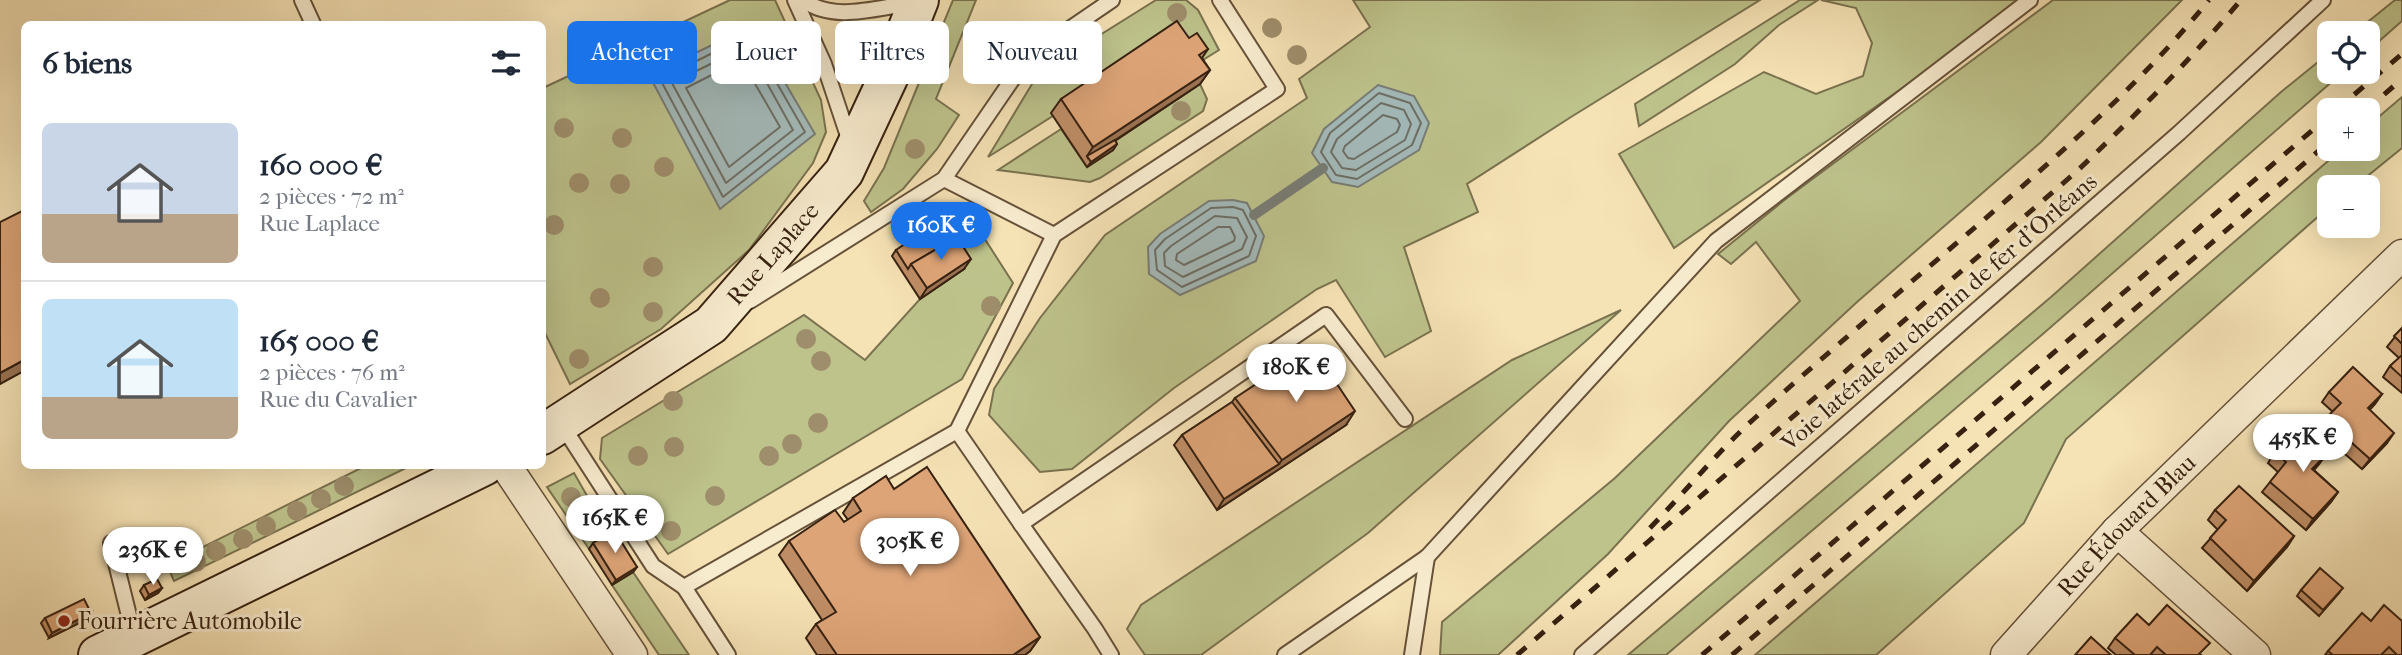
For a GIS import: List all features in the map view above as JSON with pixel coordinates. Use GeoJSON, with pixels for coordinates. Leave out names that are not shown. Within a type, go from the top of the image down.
{"type":"FeatureCollection","features":[{"type":"Feature","properties":{"kind":"street","name":"Rue Laplace"},"geometry":{"type":"LineString","coordinates":[[549,427],[710,326],[844,172],[888,78],[918,1]]}},
{"type":"Feature","properties":{"kind":"street","name":"Rue Édouard Blau"},"geometry":{"type":"LineString","coordinates":[[2006,655],[2117,531],[2402,255]]}},
{"type":"Feature","properties":{"kind":"street"},"geometry":{"type":"LineString","coordinates":[[98,655],[478,469]]}},
{"type":"Feature","properties":{"kind":"street"},"geometry":{"type":"LineString","coordinates":[[508,469],[632,655]]}},
{"type":"Feature","properties":{"kind":"street"},"geometry":{"type":"LineString","coordinates":[[2117,531],[2255,655]]}},
{"type":"Feature","properties":{"kind":"lane"},"geometry":{"type":"LineString","coordinates":[[302,0],[312,21]]}},
{"type":"Feature","properties":{"kind":"lane"},"geometry":{"type":"LineString","coordinates":[[795,0],[824,64],[852,151]]}},
{"type":"Feature","properties":{"kind":"lane"},"geometry":{"type":"LineString","coordinates":[[803,0],[822,10],[835,12],[918,1]]}},
{"type":"Feature","properties":{"kind":"lane"},"geometry":{"type":"LineString","coordinates":[[710,326],[944,179],[1027,58],[1112,0]]}},
{"type":"Feature","properties":{"kind":"lane"},"geometry":{"type":"LineString","coordinates":[[684,587],[957,431],[1054,235],[1278,89],[1220,0]]}},
{"type":"Feature","properties":{"kind":"lane"},"geometry":{"type":"LineString","coordinates":[[1285,655],[1427,557],[1716,241],[2030,0]]}},
{"type":"Feature","properties":{"kind":"lane","name":"Voie latérale au chemin de fer d'Orléans"},"geometry":{"type":"LineString","coordinates":[[1582,655],[2179,133],[2323,0]]}},
{"type":"Feature","properties":{"kind":"lane"},"geometry":{"type":"LineString","coordinates":[[944,179],[1054,235]]}},
{"type":"Feature","properties":{"kind":"lane"},"geometry":{"type":"LineString","coordinates":[[1021,524],[1325,315],[1405,419]]}},
{"type":"Feature","properties":{"kind":"lane"},"geometry":{"type":"LineString","coordinates":[[549,427],[653,566],[684,587],[727,655]]}},
{"type":"Feature","properties":{"kind":"lane"},"geometry":{"type":"LineString","coordinates":[[957,431],[1111,655]]}},
{"type":"Feature","properties":{"kind":"lane"},"geometry":{"type":"LineString","coordinates":[[111,543],[134,637]]}},
{"type":"Feature","properties":{"kind":"lane"},"geometry":{"type":"LineString","coordinates":[[1412,655],[1427,557]]}},
{"type":"Feature","properties":{"kind":"green space"},"geometry":{"type":"Polygon","coordinates":[[[730,0],[775,0],[785,21],[711,21],[711,84],[814,84],[821,100],[826,132],[813,163],[749,250],[661,329],[570,384],[546,335],[546,87],[567,77],[567,84],[697,84],[697,21],[685,21],[730,0]]]}},
{"type":"Feature","properties":{"kind":"green space"},"geometry":{"type":"Polygon","coordinates":[[[953,0],[976,0],[968,21],[963,21],[963,32],[949,67],[949,21],[944,21],[953,0]]]}},
{"type":"Feature","properties":{"kind":"green space"},"geometry":{"type":"Polygon","coordinates":[[[1156,0],[1186,0],[1198,10],[1219,50],[1198,63],[1053,116],[988,157],[1032,84],[1102,84],[1102,34],[1156,0]]]}},
{"type":"Feature","properties":{"kind":"green space"},"geometry":{"type":"Polygon","coordinates":[[[1353,0],[1760,0],[1467,184],[1478,212],[1404,247],[1431,331],[1385,357],[1336,280],[1317,289],[1174,388],[1072,469],[1040,472],[989,415],[994,389],[1040,318],[1105,235],[1307,98],[1299,79],[1370,27],[1353,0]]]}},
{"type":"Feature","properties":{"kind":"green space"},"geometry":{"type":"Polygon","coordinates":[[[1800,0],[1818,0],[1779,25],[1735,64],[1639,126],[1635,104],[1800,0]]]}},
{"type":"Feature","properties":{"kind":"green space"},"geometry":{"type":"Polygon","coordinates":[[[1821,0],[2019,0],[1931,68],[1674,248],[1619,154],[1764,72],[1816,94],[1863,76],[1872,43],[1856,8],[1821,0]]]}},
{"type":"Feature","properties":{"kind":"green space"},"geometry":{"type":"Polygon","coordinates":[[[2053,0],[2182,0],[2041,142],[1857,302],[1729,421],[1608,554],[1498,655],[1440,655],[1442,622],[1615,478],[1800,301],[1756,242],[1731,264],[1718,254],[1787,198],[2053,0]]]}},
{"type":"Feature","properties":{"kind":"green space"},"geometry":{"type":"Polygon","coordinates":[[[2395,0],[2402,0],[2402,21],[2380,40],[2380,21],[2369,21],[2395,0]]]}},
{"type":"Feature","properties":{"kind":"green space"},"geometry":{"type":"Polygon","coordinates":[[[2317,63],[2317,84],[2329,84],[2044,333],[1666,655],[1628,655],[2051,297],[2317,63]]]}},
{"type":"Feature","properties":{"kind":"green space"},"geometry":{"type":"Polygon","coordinates":[[[918,84],[942,84],[936,99],[959,115],[937,149],[903,189],[871,212],[864,201],[884,168],[918,84]]]}},
{"type":"Feature","properties":{"kind":"green space"},"geometry":{"type":"Polygon","coordinates":[[[1200,84],[1207,99],[1203,111],[1100,178],[1090,182],[998,170],[1061,129],[1087,167],[1110,144],[1200,84]]]}},
{"type":"Feature","properties":{"kind":"green space"},"geometry":{"type":"Polygon","coordinates":[[[2402,97],[2402,148],[2369,175],[2317,175],[2317,218],[2066,439],[2024,523],[1876,655],[1755,655],[2328,161],[2380,161],[2380,116],[2402,97]]]}},
{"type":"Feature","properties":{"kind":"green space"},"geometry":{"type":"Polygon","coordinates":[[[972,219],[1013,283],[962,379],[668,554],[600,459],[602,438],[804,315],[865,360],[920,299],[964,269],[936,225],[972,219]]]}},
{"type":"Feature","properties":{"kind":"green space"},"geometry":{"type":"Polygon","coordinates":[[[1621,310],[1368,533],[1201,655],[1145,655],[1127,629],[1141,605],[1512,360],[1621,310]]]}},
{"type":"Feature","properties":{"kind":"green space"},"geometry":{"type":"Polygon","coordinates":[[[359,469],[404,469],[174,581],[167,565],[359,469]]]}},
{"type":"Feature","properties":{"kind":"green space"},"geometry":{"type":"Polygon","coordinates":[[[574,473],[610,536],[589,549],[547,487],[574,473]]]}},
{"type":"Feature","properties":{"kind":"green space"},"geometry":{"type":"Polygon","coordinates":[[[633,572],[689,655],[659,655],[612,585],[633,572]]]}},
{"type":"Feature","properties":{"kind":"water"},"geometry":{"type":"Polygon","coordinates":[[[711,46],[711,84],[786,84],[815,134],[720,209],[654,84],[697,84],[697,52],[711,46]]]}},
{"type":"Feature","properties":{"kind":"water"},"geometry":{"type":"Polygon","coordinates":[[[1378,85],[1414,96],[1429,123],[1419,150],[1358,187],[1332,182],[1312,153],[1324,129],[1378,85]]]}},
{"type":"Feature","properties":{"kind":"water"},"geometry":{"type":"Polygon","coordinates":[[[1233,200],[1247,203],[1264,236],[1256,261],[1180,295],[1149,274],[1148,247],[1160,234],[1209,201],[1233,200]]]}},
{"type":"Feature","properties":{"kind":"building"},"geometry":{"type":"Polygon","coordinates":[[[1177,21],[1189,38],[1197,33],[1208,49],[1199,55],[1210,70],[1093,147],[1061,99],[1083,84],[1102,84],[1102,71],[1177,21]]]}},
{"type":"Feature","properties":{"kind":"building"},"geometry":{"type":"Polygon","coordinates":[[[1115,140],[1117,144],[1091,162],[1087,156],[1115,140]]]}},
{"type":"Feature","properties":{"kind":"building"},"geometry":{"type":"Polygon","coordinates":[[[21,212],[21,362],[0,373],[0,222],[21,212]]]}},
{"type":"Feature","properties":{"kind":"building"},"geometry":{"type":"Polygon","coordinates":[[[940,220],[952,240],[911,264],[908,269],[896,250],[940,220]]]}},
{"type":"Feature","properties":{"kind":"building"},"geometry":{"type":"Polygon","coordinates":[[[957,237],[971,259],[927,288],[911,264],[957,237]]]}},
{"type":"Feature","properties":{"kind":"building"},"geometry":{"type":"Polygon","coordinates":[[[2402,328],[2402,344],[2394,336],[2402,328]]]}},
{"type":"Feature","properties":{"kind":"building"},"geometry":{"type":"Polygon","coordinates":[[[1312,347],[1355,411],[1282,460],[1235,398],[1312,347]]]}},
{"type":"Feature","properties":{"kind":"building"},"geometry":{"type":"Polygon","coordinates":[[[2402,355],[2402,377],[2390,366],[2402,355]]]}},
{"type":"Feature","properties":{"kind":"building"},"geometry":{"type":"Polygon","coordinates":[[[2353,367],[2382,394],[2368,408],[2394,433],[2370,459],[2325,419],[2341,403],[2329,392],[2353,367]]]}},
{"type":"Feature","properties":{"kind":"building"},"geometry":{"type":"Polygon","coordinates":[[[1232,402],[1279,464],[1224,499],[1182,435],[1232,402]]]}},
{"type":"Feature","properties":{"kind":"building"},"geometry":{"type":"Polygon","coordinates":[[[2297,427],[2327,454],[2312,469],[2338,492],[2313,519],[2270,482],[2286,462],[2275,452],[2297,427]]]}},
{"type":"Feature","properties":{"kind":"building"},"geometry":{"type":"Polygon","coordinates":[[[927,467],[1040,637],[1013,655],[837,655],[816,624],[836,612],[789,541],[835,510],[844,522],[861,511],[853,498],[886,476],[894,489],[927,467]]]}},
{"type":"Feature","properties":{"kind":"building"},"geometry":{"type":"Polygon","coordinates":[[[2239,486],[2294,536],[2254,581],[2210,538],[2226,520],[2215,510],[2239,486]]]}},
{"type":"Feature","properties":{"kind":"building"},"geometry":{"type":"Polygon","coordinates":[[[614,530],[637,567],[616,580],[593,543],[614,530]]]}},
{"type":"Feature","properties":{"kind":"building"},"geometry":{"type":"Polygon","coordinates":[[[2320,568],[2343,588],[2323,610],[2301,590],[2320,568]]]}},
{"type":"Feature","properties":{"kind":"building"},"geometry":{"type":"Polygon","coordinates":[[[157,579],[162,588],[149,595],[144,585],[157,579]]]}},
{"type":"Feature","properties":{"kind":"building","name":"Fourrière Automobile"},"geometry":{"type":"Polygon","coordinates":[[[84,599],[91,613],[52,633],[45,618],[84,599]]]}},
{"type":"Feature","properties":{"kind":"building"},"geometry":{"type":"Polygon","coordinates":[[[2167,605],[2210,643],[2198,655],[2166,655],[2157,647],[2150,655],[2135,655],[2115,638],[2137,614],[2149,625],[2167,605]]]}},
{"type":"Feature","properties":{"kind":"building"},"geometry":{"type":"Polygon","coordinates":[[[2384,605],[2402,621],[2402,655],[2397,655],[2389,647],[2381,655],[2333,655],[2328,651],[2362,613],[2371,621],[2384,605]]]}},
{"type":"Feature","properties":{"kind":"building"},"geometry":{"type":"Polygon","coordinates":[[[2091,637],[2111,655],[2075,655],[2091,637]]]}},
{"type":"Feature","properties":{"kind":"waterway"},"geometry":{"type":"LineString","coordinates":[[1254,215],[1323,168]]}},
{"type":"Feature","properties":{"kind":"railway"},"geometry":{"type":"LineString","coordinates":[[1650,528],[1756,417],[2088,128],[2138,79],[2209,0]]}},
{"type":"Feature","properties":{"kind":"railway"},"geometry":{"type":"LineString","coordinates":[[1517,655],[2076,172],[2161,88],[2241,0]]}},
{"type":"Feature","properties":{"kind":"railway"},"geometry":{"type":"LineString","coordinates":[[2350,98],[2402,54]]}},
{"type":"Feature","properties":{"kind":"railway"},"geometry":{"type":"LineString","coordinates":[[2380,98],[2402,79]]}},
{"type":"Feature","properties":{"kind":"railway"},"geometry":{"type":"LineString","coordinates":[[1702,655],[2317,126]]}},
{"type":"Feature","properties":{"kind":"railway"},"geometry":{"type":"LineString","coordinates":[[1732,655],[2317,152]]}},
{"type":"Feature","properties":{"kind":"place","name":"Fourrière Automobile"},"geometry":{"type":"Point","coordinates":[64,621]}}]}
